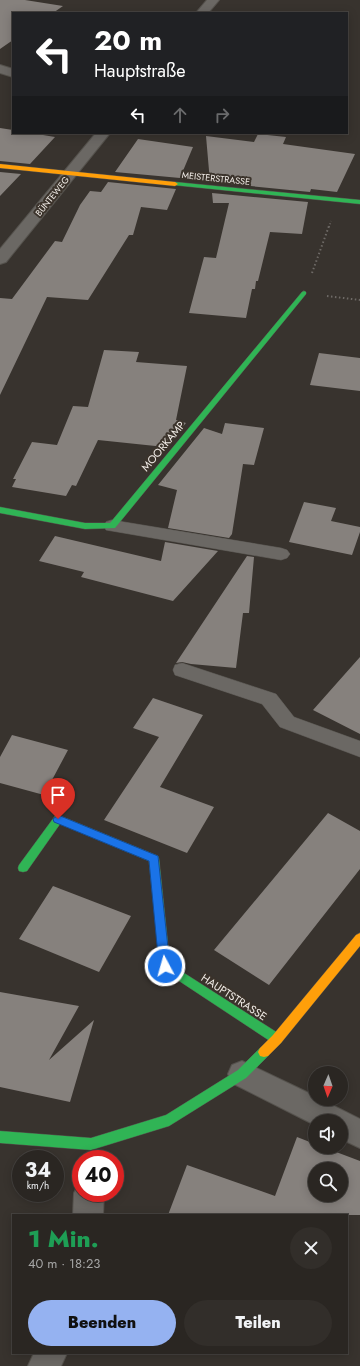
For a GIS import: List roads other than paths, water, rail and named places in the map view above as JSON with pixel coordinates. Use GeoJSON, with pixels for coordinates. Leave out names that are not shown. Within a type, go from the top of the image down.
{"type":"FeatureCollection","features":[{"type":"Feature","properties":{"kind":"street"},"geometry":{"type":"LineString","coordinates":[[203,12],[213,0]]}},
{"type":"Feature","properties":{"kind":"street"},"geometry":{"type":"LineString","coordinates":[[0,69],[12,73]]}},
{"type":"Feature","properties":{"kind":"street","name":"BÜNTEWEG"},"geometry":{"type":"LineString","coordinates":[[0,259],[102,134]]}},
{"type":"Feature","properties":{"kind":"street","name":"MEISTERSTRASSE"},"geometry":{"type":"LineString","coordinates":[[0,166],[360,202]]}},
{"type":"Feature","properties":{"kind":"street","name":"MOORKAMP"},"geometry":{"type":"LineString","coordinates":[[112,526],[304,293]]}},
{"type":"Feature","properties":{"kind":"street"},"geometry":{"type":"LineString","coordinates":[[0,510],[85,526],[112,526]]}},
{"type":"Feature","properties":{"kind":"street","name":"HAUPTSTRASSE"},"geometry":{"type":"LineString","coordinates":[[23,868],[58,819],[154,859],[165,966],[277,1039]]}},
{"type":"Feature","properties":{"kind":"street"},"geometry":{"type":"LineString","coordinates":[[96,1150],[169,1120],[242,1074],[277,1039],[360,938]]}},
{"type":"Feature","properties":{"kind":"street"},"geometry":{"type":"LineString","coordinates":[[242,1074],[321,1114]]}},
{"type":"Feature","properties":{"kind":"street"},"geometry":{"type":"LineString","coordinates":[[348,1128],[360,1134]]}},
{"type":"Feature","properties":{"kind":"street"},"geometry":{"type":"LineString","coordinates":[[0,1137],[79,1150]]}},
{"type":"Feature","properties":{"kind":"street"},"geometry":{"type":"LineString","coordinates":[[88,1214],[89,1202]]}},
{"type":"Feature","properties":{"kind":"street"},"geometry":{"type":"LineString","coordinates":[[44,1366],[50,1354]]}},
{"type":"Feature","properties":{"kind":"lane"},"geometry":{"type":"LineString","coordinates":[[112,526],[281,554]]}},
{"type":"Feature","properties":{"kind":"lane"},"geometry":{"type":"LineString","coordinates":[[182,670],[269,699],[287,722],[360,749]]}}]}
